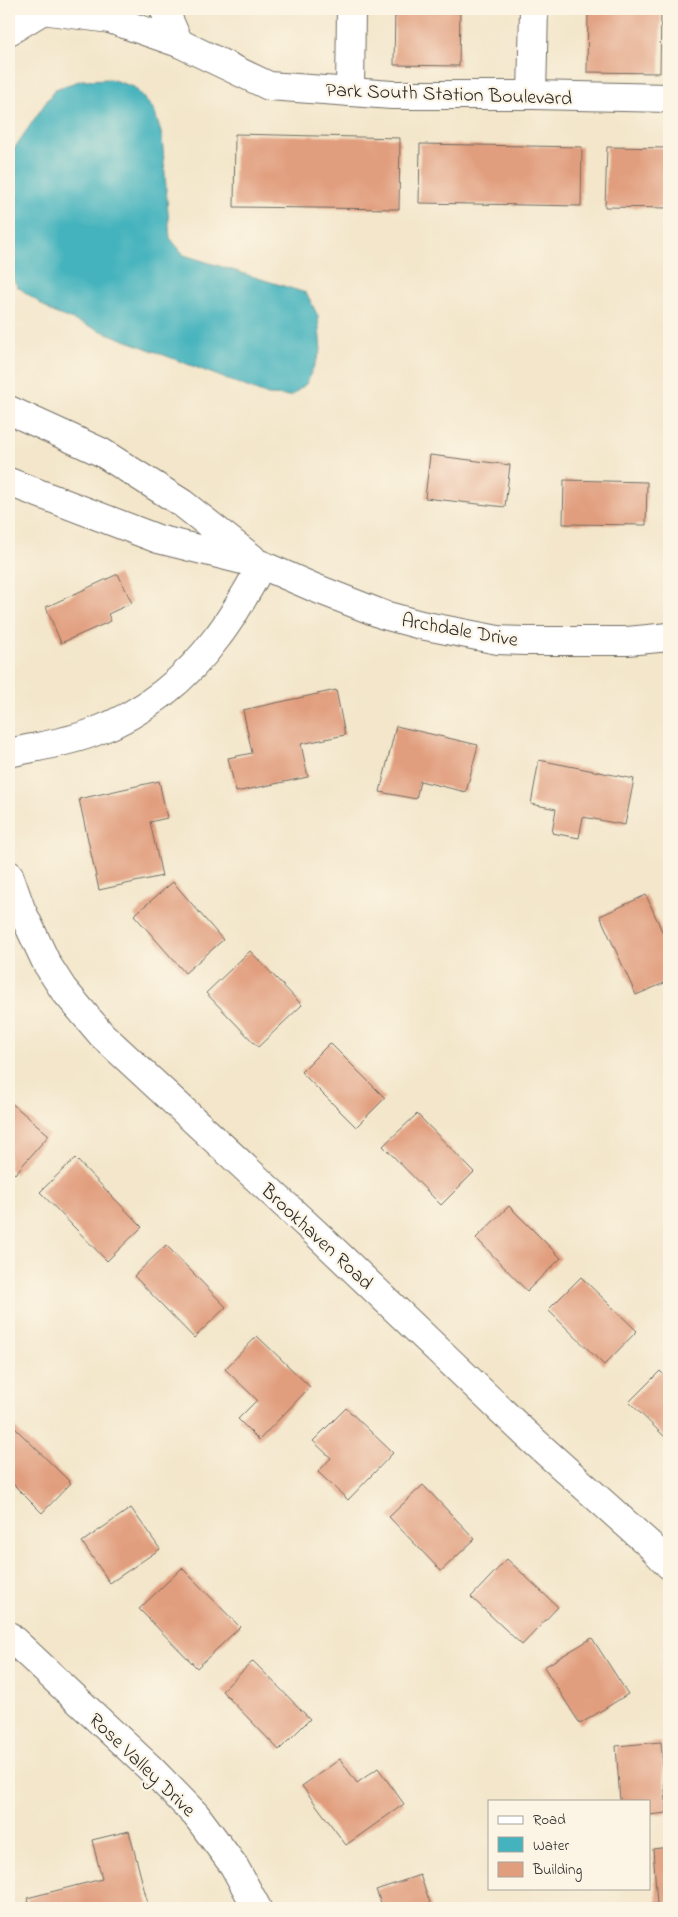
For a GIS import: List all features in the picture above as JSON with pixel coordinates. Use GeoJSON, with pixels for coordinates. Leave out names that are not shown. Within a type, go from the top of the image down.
{"type":"FeatureCollection","features":[{"type":"Feature","properties":{"kind":"street"},"geometry":{"type":"LineString","coordinates":[[164,9],[179,43]]}},
{"type":"Feature","properties":{"kind":"street"},"geometry":{"type":"LineString","coordinates":[[350,92],[351,9]]}},
{"type":"Feature","properties":{"kind":"street"},"geometry":{"type":"LineString","coordinates":[[532,95],[534,9]]}},
{"type":"Feature","properties":{"kind":"street"},"geometry":{"type":"LineString","coordinates":[[9,31],[44,10]]}},
{"type":"Feature","properties":{"kind":"street","name":"Park South Station Boulevard"},"geometry":{"type":"LineString","coordinates":[[44,10],[110,19],[179,43],[270,86],[392,95],[532,95],[669,98]]}},
{"type":"Feature","properties":{"kind":"street","name":"Archdale Drive"},"geometry":{"type":"LineString","coordinates":[[9,410],[101,452],[182,503],[262,565]]}},
{"type":"Feature","properties":{"kind":"street","name":"Archdale Drive"},"geometry":{"type":"LineString","coordinates":[[9,482],[158,539],[262,565],[384,615],[421,625],[498,640],[627,641],[669,637]]}},
{"type":"Feature","properties":{"kind":"street"},"geometry":{"type":"LineString","coordinates":[[9,753],[93,733],[128,717],[168,690],[218,637],[262,565]]}},
{"type":"Feature","properties":{"kind":"street","name":"Brookhaven Road"},"geometry":{"type":"LineString","coordinates":[[9,875],[20,909],[47,964],[63,989],[102,1036],[321,1238],[526,1434],[650,1545],[669,1566]]}},
{"type":"Feature","properties":{"kind":"street","name":"Rose Valley Drive"},"geometry":{"type":"LineString","coordinates":[[9,1636],[151,1769],[196,1814],[234,1866],[257,1908]]}},
{"type":"Feature","properties":{"kind":"water"},"geometry":{"type":"Polygon","coordinates":[[[110,79],[134,87],[154,110],[162,136],[170,238],[184,255],[306,293],[318,316],[321,350],[306,384],[291,396],[268,395],[52,312],[18,287],[9,274],[9,156],[55,89],[82,80],[110,79]]]}},
{"type":"Feature","properties":{"kind":"building"},"geometry":{"type":"Polygon","coordinates":[[[395,9],[460,9],[459,66],[394,65],[395,9]]]}},
{"type":"Feature","properties":{"kind":"building"},"geometry":{"type":"Polygon","coordinates":[[[588,9],[661,9],[660,73],[587,72],[588,9]]]}},
{"type":"Feature","properties":{"kind":"building"},"geometry":{"type":"Polygon","coordinates":[[[235,134],[400,138],[399,209],[234,207],[235,134]]]}},
{"type":"Feature","properties":{"kind":"building"},"geometry":{"type":"Polygon","coordinates":[[[420,144],[582,147],[581,206],[419,203],[420,144]]]}},
{"type":"Feature","properties":{"kind":"building"},"geometry":{"type":"Polygon","coordinates":[[[607,147],[669,148],[669,208],[605,207],[607,147]]]}},
{"type":"Feature","properties":{"kind":"building"},"geometry":{"type":"Polygon","coordinates":[[[430,455],[510,465],[505,507],[425,498],[430,455]]]}},
{"type":"Feature","properties":{"kind":"building"},"geometry":{"type":"Polygon","coordinates":[[[564,480],[647,482],[646,525],[563,524],[564,480]]]}},
{"type":"Feature","properties":{"kind":"building"},"geometry":{"type":"Polygon","coordinates":[[[118,574],[132,603],[108,614],[111,621],[61,643],[46,607],[118,574]]]}},
{"type":"Feature","properties":{"kind":"building"},"geometry":{"type":"Polygon","coordinates":[[[336,690],[345,735],[301,744],[308,777],[236,792],[228,758],[252,753],[243,710],[336,690]]]}},
{"type":"Feature","properties":{"kind":"building"},"geometry":{"type":"Polygon","coordinates":[[[396,726],[478,745],[466,792],[420,781],[416,799],[380,792],[396,726]]]}},
{"type":"Feature","properties":{"kind":"building"},"geometry":{"type":"Polygon","coordinates":[[[539,760],[634,779],[625,825],[583,817],[579,838],[552,833],[556,809],[531,804],[539,760]]]}},
{"type":"Feature","properties":{"kind":"building"},"geometry":{"type":"Polygon","coordinates":[[[159,781],[167,818],[150,822],[162,876],[99,890],[79,799],[159,781]]]}},
{"type":"Feature","properties":{"kind":"building"},"geometry":{"type":"Polygon","coordinates":[[[173,882],[223,940],[185,973],[134,915],[173,882]]]}},
{"type":"Feature","properties":{"kind":"building"},"geometry":{"type":"Polygon","coordinates":[[[646,895],[669,947],[669,981],[636,995],[600,916],[646,895]]]}},
{"type":"Feature","properties":{"kind":"building"},"geometry":{"type":"Polygon","coordinates":[[[250,951],[302,1005],[258,1047],[206,993],[250,951]]]}},
{"type":"Feature","properties":{"kind":"building"},"geometry":{"type":"Polygon","coordinates":[[[330,1043],[385,1098],[356,1127],[301,1072],[330,1043]]]}},
{"type":"Feature","properties":{"kind":"building"},"geometry":{"type":"Polygon","coordinates":[[[9,1101],[49,1135],[15,1174],[9,1168],[9,1101]]]}},
{"type":"Feature","properties":{"kind":"building"},"geometry":{"type":"Polygon","coordinates":[[[417,1114],[474,1172],[441,1205],[383,1146],[417,1114]]]}},
{"type":"Feature","properties":{"kind":"building"},"geometry":{"type":"Polygon","coordinates":[[[75,1158],[142,1227],[107,1261],[40,1192],[75,1158]]]}},
{"type":"Feature","properties":{"kind":"building"},"geometry":{"type":"Polygon","coordinates":[[[509,1206],[561,1258],[527,1291],[476,1238],[509,1206]]]}},
{"type":"Feature","properties":{"kind":"building"},"geometry":{"type":"Polygon","coordinates":[[[166,1245],[226,1307],[194,1338],[134,1276],[166,1245]]]}},
{"type":"Feature","properties":{"kind":"building"},"geometry":{"type":"Polygon","coordinates":[[[581,1277],[637,1331],[604,1365],[548,1310],[581,1277]]]}},
{"type":"Feature","properties":{"kind":"building"},"geometry":{"type":"Polygon","coordinates":[[[257,1336],[310,1387],[259,1440],[238,1419],[257,1400],[225,1369],[257,1336]]]}},
{"type":"Feature","properties":{"kind":"building"},"geometry":{"type":"Polygon","coordinates":[[[660,1371],[669,1380],[669,1441],[629,1402],[660,1371]]]}},
{"type":"Feature","properties":{"kind":"building"},"geometry":{"type":"Polygon","coordinates":[[[346,1408],[393,1453],[348,1500],[318,1472],[331,1458],[313,1441],[346,1408]]]}},
{"type":"Feature","properties":{"kind":"building"},"geometry":{"type":"Polygon","coordinates":[[[15,1428],[71,1483],[42,1513],[9,1480],[9,1435],[15,1428]]]}},
{"type":"Feature","properties":{"kind":"building"},"geometry":{"type":"Polygon","coordinates":[[[423,1485],[475,1539],[441,1571],[389,1517],[423,1485]]]}},
{"type":"Feature","properties":{"kind":"building"},"geometry":{"type":"Polygon","coordinates":[[[131,1508],[160,1549],[110,1583],[82,1542],[131,1508]]]}},
{"type":"Feature","properties":{"kind":"building"},"geometry":{"type":"Polygon","coordinates":[[[507,1559],[558,1607],[522,1645],[471,1597],[507,1559]]]}},
{"type":"Feature","properties":{"kind":"building"},"geometry":{"type":"Polygon","coordinates":[[[182,1568],[240,1627],[197,1668],[139,1609],[182,1568]]]}},
{"type":"Feature","properties":{"kind":"building"},"geometry":{"type":"Polygon","coordinates":[[[592,1638],[628,1694],[580,1724],[544,1667],[592,1638]]]}},
{"type":"Feature","properties":{"kind":"building"},"geometry":{"type":"Polygon","coordinates":[[[253,1661],[310,1719],[279,1750],[222,1691],[253,1661]]]}},
{"type":"Feature","properties":{"kind":"building"},"geometry":{"type":"Polygon","coordinates":[[[661,1742],[667,1813],[650,1815],[650,1800],[620,1800],[616,1746],[661,1742]]]}},
{"type":"Feature","properties":{"kind":"building"},"geometry":{"type":"Polygon","coordinates":[[[340,1759],[357,1783],[378,1768],[404,1804],[346,1845],[302,1786],[340,1759]]]}},
{"type":"Feature","properties":{"kind":"building"},"geometry":{"type":"Polygon","coordinates":[[[129,1831],[149,1908],[30,1908],[27,1898],[102,1879],[92,1840],[129,1831]]]}},
{"type":"Feature","properties":{"kind":"building"},"geometry":{"type":"Polygon","coordinates":[[[669,1847],[669,1908],[636,1908],[636,1906],[657,1904],[653,1849],[669,1847]]]}},
{"type":"Feature","properties":{"kind":"building"},"geometry":{"type":"Polygon","coordinates":[[[420,1875],[432,1908],[383,1908],[376,1890],[420,1875]]]}}]}
